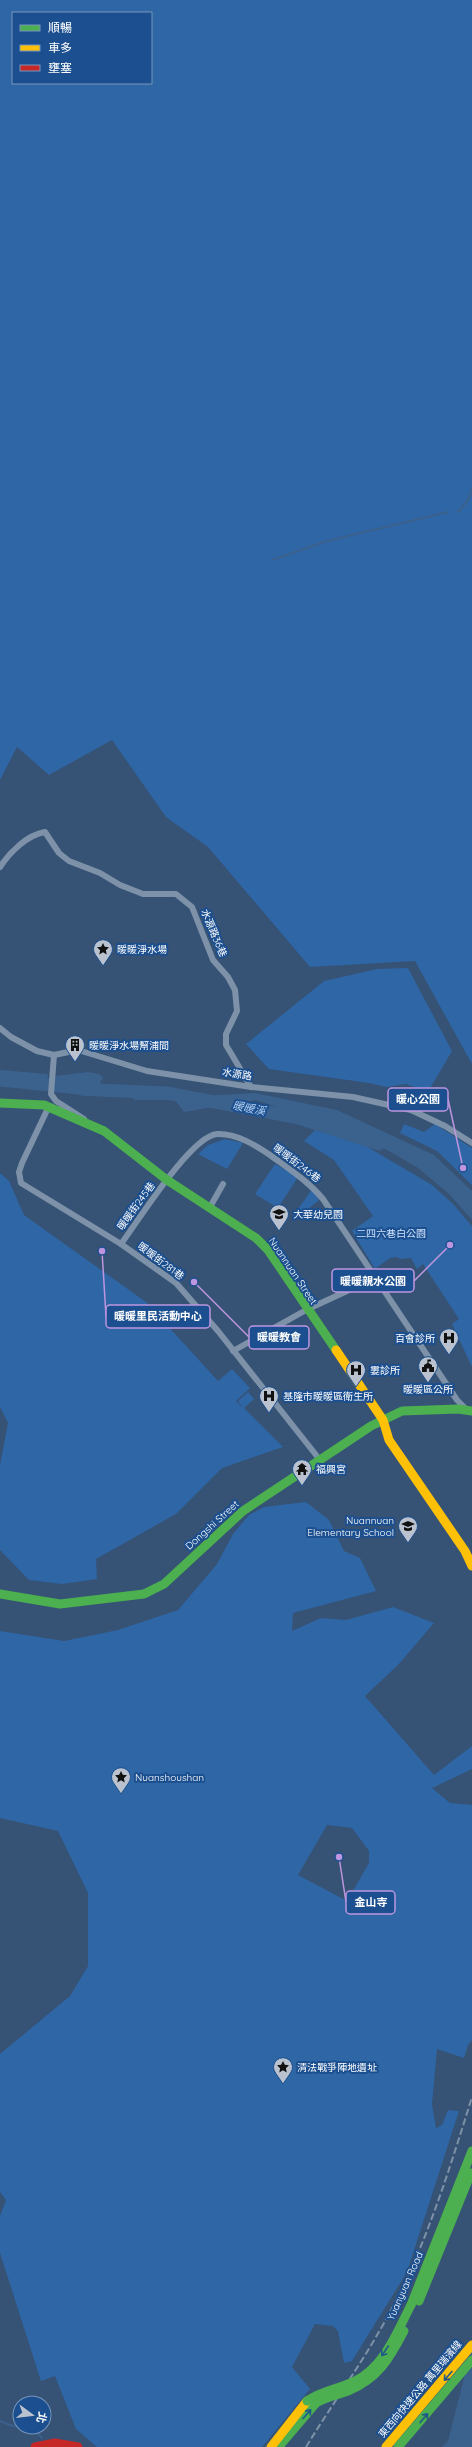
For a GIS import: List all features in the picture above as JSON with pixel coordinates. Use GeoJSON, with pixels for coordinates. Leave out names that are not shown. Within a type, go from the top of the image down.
{"type":"FeatureCollection","features":[{"type":"Feature","properties":{"kind":"main road","name":"Nuannuan Street"},"geometry":{"type":"LineString","coordinates":[[0,1103],[32,1102],[49,1106],[92,1127],[104,1131],[167,1180],[256,1238],[268,1250],[306,1310],[382,1420],[388,1440],[465,1551],[472,1566]]}},
{"type":"Feature","properties":{"kind":"main road","name":"Dongshi Street"},"geometry":{"type":"LineString","coordinates":[[0,1594],[60,1604],[144,1594],[164,1584],[243,1511],[371,1426],[402,1411],[470,1411]]}},
{"type":"Feature","properties":{"kind":"main road","name":"Yuanyuan Road"},"geometry":{"type":"LineString","coordinates":[[413,2307],[472,2151]]}},
{"type":"Feature","properties":{"kind":"main road","name":"Yuanyuan Road"},"geometry":{"type":"LineString","coordinates":[[271,2447],[312,2402],[329,2388],[354,2381],[370,2372],[413,2307],[472,2170]]}},
{"type":"Feature","properties":{"kind":"main road","name":"東西向快速公路 萬里瑞濱線"},"geometry":{"type":"LineString","coordinates":[[386,2447],[472,2345]]}},
{"type":"Feature","properties":{"kind":"main road","name":"東西向快速公路 萬里瑞濱線"},"geometry":{"type":"LineString","coordinates":[[398,2447],[472,2360]]}},
{"type":"Feature","properties":{"kind":"main road","name":"Yuanyuan Road"},"geometry":{"type":"LineString","coordinates":[[279,2447],[312,2402]]}},
{"type":"Feature","properties":{"kind":"main road"},"geometry":{"type":"LineString","coordinates":[[35,2447],[55,2443],[78,2447]]}},
{"type":"Feature","properties":{"kind":"street","name":"水源路36巷"},"geometry":{"type":"LineString","coordinates":[[0,867],[8,855],[36,834],[45,832],[59,853],[69,861],[100,873],[120,885],[143,894],[176,894],[187,900],[198,917],[213,960],[228,977],[234,990],[237,1011],[226,1034],[226,1045],[251,1087]]}},
{"type":"Feature","properties":{"kind":"street"},"geometry":{"type":"LineString","coordinates":[[0,1028],[11,1037],[37,1051],[54,1056],[51,1094],[56,1101],[104,1131]]}},
{"type":"Feature","properties":{"kind":"street","name":"水源路"},"geometry":{"type":"LineString","coordinates":[[54,1056],[78,1050],[147,1071],[251,1087],[353,1097],[411,1110],[445,1126],[472,1143]]}},
{"type":"Feature","properties":{"kind":"street","name":"暖暖街281巷"},"geometry":{"type":"LineString","coordinates":[[49,1106],[22,1162],[19,1172],[21,1183],[121,1244],[176,1283],[233,1351],[320,1460]]}},
{"type":"Feature","properties":{"kind":"street","name":"暖暖街246巷"},"geometry":{"type":"LineString","coordinates":[[167,1180],[193,1147],[207,1137],[226,1135],[244,1140],[311,1184],[323,1199],[456,1400],[470,1411]]}},
{"type":"Feature","properties":{"kind":"street","name":"暖暖街245巷"},"geometry":{"type":"LineString","coordinates":[[121,1244],[167,1180]]}},
{"type":"Feature","properties":{"kind":"street"},"geometry":{"type":"LineString","coordinates":[[210,1207],[223,1184]]}},
{"type":"Feature","properties":{"kind":"street"},"geometry":{"type":"LineString","coordinates":[[233,1351],[306,1310],[375,1278]]}},
{"type":"Feature","properties":{"kind":"green space"},"geometry":{"type":"Polygon","coordinates":[[[0,0],[472,0],[472,1064],[415,961],[310,967],[208,847],[166,817],[112,740],[49,775],[17,747],[0,780],[0,0]]]}},
{"type":"Feature","properties":{"kind":"green space"},"geometry":{"type":"Polygon","coordinates":[[[408,968],[452,1051],[428,1092],[406,1084],[386,1087],[369,1083],[269,1069],[246,1044],[324,981],[377,969],[408,968]]]}},
{"type":"Feature","properties":{"kind":"green space"},"geometry":{"type":"Polygon","coordinates":[[[404,1124],[424,1132],[435,1124],[472,1148],[472,1185],[437,1151],[400,1133],[404,1124]]]}},
{"type":"Feature","properties":{"kind":"green space","name":"二四六巷白公園"},"geometry":{"type":"Polygon","coordinates":[[[315,1130],[366,1146],[432,1185],[453,1204],[472,1226],[472,1367],[452,1324],[459,1319],[423,1264],[417,1269],[411,1258],[400,1259],[397,1257],[390,1258],[375,1269],[352,1231],[373,1216],[334,1160],[304,1141],[315,1130]]]}},
{"type":"Feature","properties":{"kind":"green space"},"geometry":{"type":"Polygon","coordinates":[[[225,1139],[243,1143],[227,1169],[198,1154],[208,1145],[225,1139]]]}},
{"type":"Feature","properties":{"kind":"green space"},"geometry":{"type":"Polygon","coordinates":[[[275,1164],[298,1177],[278,1208],[255,1194],[275,1164]]]}},
{"type":"Feature","properties":{"kind":"green space"},"geometry":{"type":"Polygon","coordinates":[[[0,1173],[9,1181],[24,1215],[146,1302],[218,1381],[232,1369],[250,1388],[236,1401],[243,1408],[238,1401],[248,1392],[254,1399],[244,1408],[283,1447],[222,1468],[176,1514],[96,1559],[97,1579],[62,1584],[29,1580],[0,1550],[0,1465],[8,1423],[0,1407],[0,1173]]]}},
{"type":"Feature","properties":{"kind":"green space"},"geometry":{"type":"Polygon","coordinates":[[[312,1189],[319,1200],[294,1221],[292,1218],[312,1189]]]}},
{"type":"Feature","properties":{"kind":"green space"},"geometry":{"type":"Polygon","coordinates":[[[306,1502],[329,1520],[344,1551],[360,1558],[376,1591],[293,1613],[292,1631],[321,1618],[346,1620],[393,1607],[434,1623],[398,1665],[365,1696],[434,1775],[472,1746],[472,1769],[432,1788],[450,1803],[472,1805],[472,2040],[468,2045],[464,2058],[437,2049],[432,2104],[436,2128],[442,2125],[448,2110],[459,2111],[407,2272],[352,2361],[344,2363],[338,2331],[333,2326],[315,2324],[292,2367],[310,2389],[262,2447],[97,2447],[76,2429],[55,2376],[41,2381],[0,2253],[0,2216],[6,2200],[0,2192],[0,2054],[70,1996],[88,1966],[88,1893],[58,1831],[0,1818],[0,1631],[64,1641],[118,1630],[178,1610],[217,1564],[233,1534],[249,1515],[264,1507],[306,1502]],[[327,1825],[298,1875],[347,1901],[369,1863],[369,1851],[352,1828],[327,1825]]]}},
{"type":"Feature","properties":{"kind":"shaded area"},"geometry":{"type":"Polygon","coordinates":[[[0,1070],[48,1074],[47,1083],[0,1078],[0,1070]]]}},
{"type":"Feature","properties":{"kind":"shaded area"},"geometry":{"type":"Polygon","coordinates":[[[88,1072],[99,1074],[104,1078],[100,1081],[102,1085],[126,1087],[137,1094],[153,1097],[171,1089],[198,1103],[203,1096],[255,1093],[337,1110],[434,1155],[472,1191],[472,1220],[449,1194],[418,1168],[389,1151],[341,1129],[256,1100],[184,1112],[175,1100],[134,1100],[123,1090],[110,1090],[92,1096],[82,1096],[54,1084],[55,1076],[88,1072]]]}},
{"type":"Feature","properties":{"kind":"shaded area"},"geometry":{"type":"Polygon","coordinates":[[[472,2347],[472,2447],[442,2447],[448,2441],[472,2347]]]}},
{"type":"Feature","properties":{"kind":"waterway"},"geometry":{"type":"LineString","coordinates":[[458,512],[468,500],[472,489]]}},
{"type":"Feature","properties":{"kind":"waterway"},"geometry":{"type":"LineString","coordinates":[[272,560],[327,541],[448,512]]}},
{"type":"Feature","properties":{"kind":"waterway","name":"暖暖溪"},"geometry":{"type":"LineString","coordinates":[[0,1080],[98,1090],[167,1093],[299,1118],[379,1144]]}},
{"type":"Feature","properties":{"kind":"waterway"},"geometry":{"type":"LineString","coordinates":[[0,2421],[37,2432],[42,2438]]}},
{"type":"Feature","properties":{"kind":"railway"},"geometry":{"type":"LineString","coordinates":[[306,2447],[384,2323],[411,2269],[434,2212],[472,2097]]}},
{"type":"Feature","properties":{"kind":"traffic: fast"},"geometry":{"type":"LineString","coordinates":[[0,1103],[44,1105],[104,1131],[167,1180],[256,1238],[268,1250],[336,1350]]}},
{"type":"Feature","properties":{"kind":"traffic: fast"},"geometry":{"type":"LineString","coordinates":[[0,1594],[60,1604],[144,1594],[164,1584],[243,1511],[371,1426],[402,1411],[458,1409],[472,1411]]}},
{"type":"Feature","properties":{"kind":"traffic: fast"},"geometry":{"type":"LineString","coordinates":[[411,2305],[472,2151]]}},
{"type":"Feature","properties":{"kind":"traffic: fast"},"geometry":{"type":"LineString","coordinates":[[419,2301],[471,2173]]}},
{"type":"Feature","properties":{"kind":"traffic: fast"},"geometry":{"type":"LineString","coordinates":[[307,2401],[319,2394],[355,2381],[374,2367],[389,2348],[411,2305]]}},
{"type":"Feature","properties":{"kind":"traffic: fast"},"geometry":{"type":"LineString","coordinates":[[316,2403],[348,2391],[375,2374],[388,2359],[404,2331]]}},
{"type":"Feature","properties":{"kind":"traffic: fast"},"geometry":{"type":"LineString","coordinates":[[398,2447],[472,2360]]}},
{"type":"Feature","properties":{"kind":"traffic: fast"},"geometry":{"type":"LineString","coordinates":[[281,2444],[316,2403]]}},
{"type":"Feature","properties":{"kind":"traffic: slow"},"geometry":{"type":"LineString","coordinates":[[336,1350],[383,1420],[389,1440],[465,1551],[472,1566]]}},
{"type":"Feature","properties":{"kind":"traffic: slow"},"geometry":{"type":"LineString","coordinates":[[386,2447],[472,2345]]}},
{"type":"Feature","properties":{"kind":"traffic: slow"},"geometry":{"type":"LineString","coordinates":[[271,2447],[307,2401]]}},
{"type":"Feature","properties":{"kind":"traffic: jam"},"geometry":{"type":"LineString","coordinates":[[35,2447],[55,2443],[78,2447]]}},
{"type":"Feature","properties":{"kind":"place","name":"暖暖淨水場"},"geometry":{"type":"Point","coordinates":[103,966]}},
{"type":"Feature","properties":{"kind":"place","name":"暖暖淨水場幫浦間"},"geometry":{"type":"Point","coordinates":[75,1062]}},
{"type":"Feature","properties":{"kind":"place","name":"暖心公園"},"geometry":{"type":"Point","coordinates":[463,1168]}},
{"type":"Feature","properties":{"kind":"place","name":"大華幼兒園"},"geometry":{"type":"Point","coordinates":[279,1231]}},
{"type":"Feature","properties":{"kind":"place","name":"暖暖親水公園"},"geometry":{"type":"Point","coordinates":[450,1245]}},
{"type":"Feature","properties":{"kind":"place","name":"暖暖里民活動中心"},"geometry":{"type":"Point","coordinates":[102,1251]}},
{"type":"Feature","properties":{"kind":"place","name":"暖暖教會"},"geometry":{"type":"Point","coordinates":[194,1282]}},
{"type":"Feature","properties":{"kind":"place","name":"百會診所"},"geometry":{"type":"Point","coordinates":[449,1355]}},
{"type":"Feature","properties":{"kind":"place","name":"暖暖區公所"},"geometry":{"type":"Point","coordinates":[428,1383]}},
{"type":"Feature","properties":{"kind":"place","name":"婁診所"},"geometry":{"type":"Point","coordinates":[356,1387]}},
{"type":"Feature","properties":{"kind":"place","name":"基隆市暖暖區衛生所"},"geometry":{"type":"Point","coordinates":[269,1413]}},
{"type":"Feature","properties":{"kind":"place","name":"福興宮"},"geometry":{"type":"Point","coordinates":[302,1486]}},
{"type":"Feature","properties":{"kind":"place","name":"Nuannuan Elementary School"},"geometry":{"type":"Point","coordinates":[408,1543]}},
{"type":"Feature","properties":{"kind":"place","name":"Nuanshoushan"},"geometry":{"type":"Point","coordinates":[121,1794]}},
{"type":"Feature","properties":{"kind":"place","name":"金山寺"},"geometry":{"type":"Point","coordinates":[339,1857]}},
{"type":"Feature","properties":{"kind":"place","name":"清法戰爭陣地遺址"},"geometry":{"type":"Point","coordinates":[283,2084]}}]}
